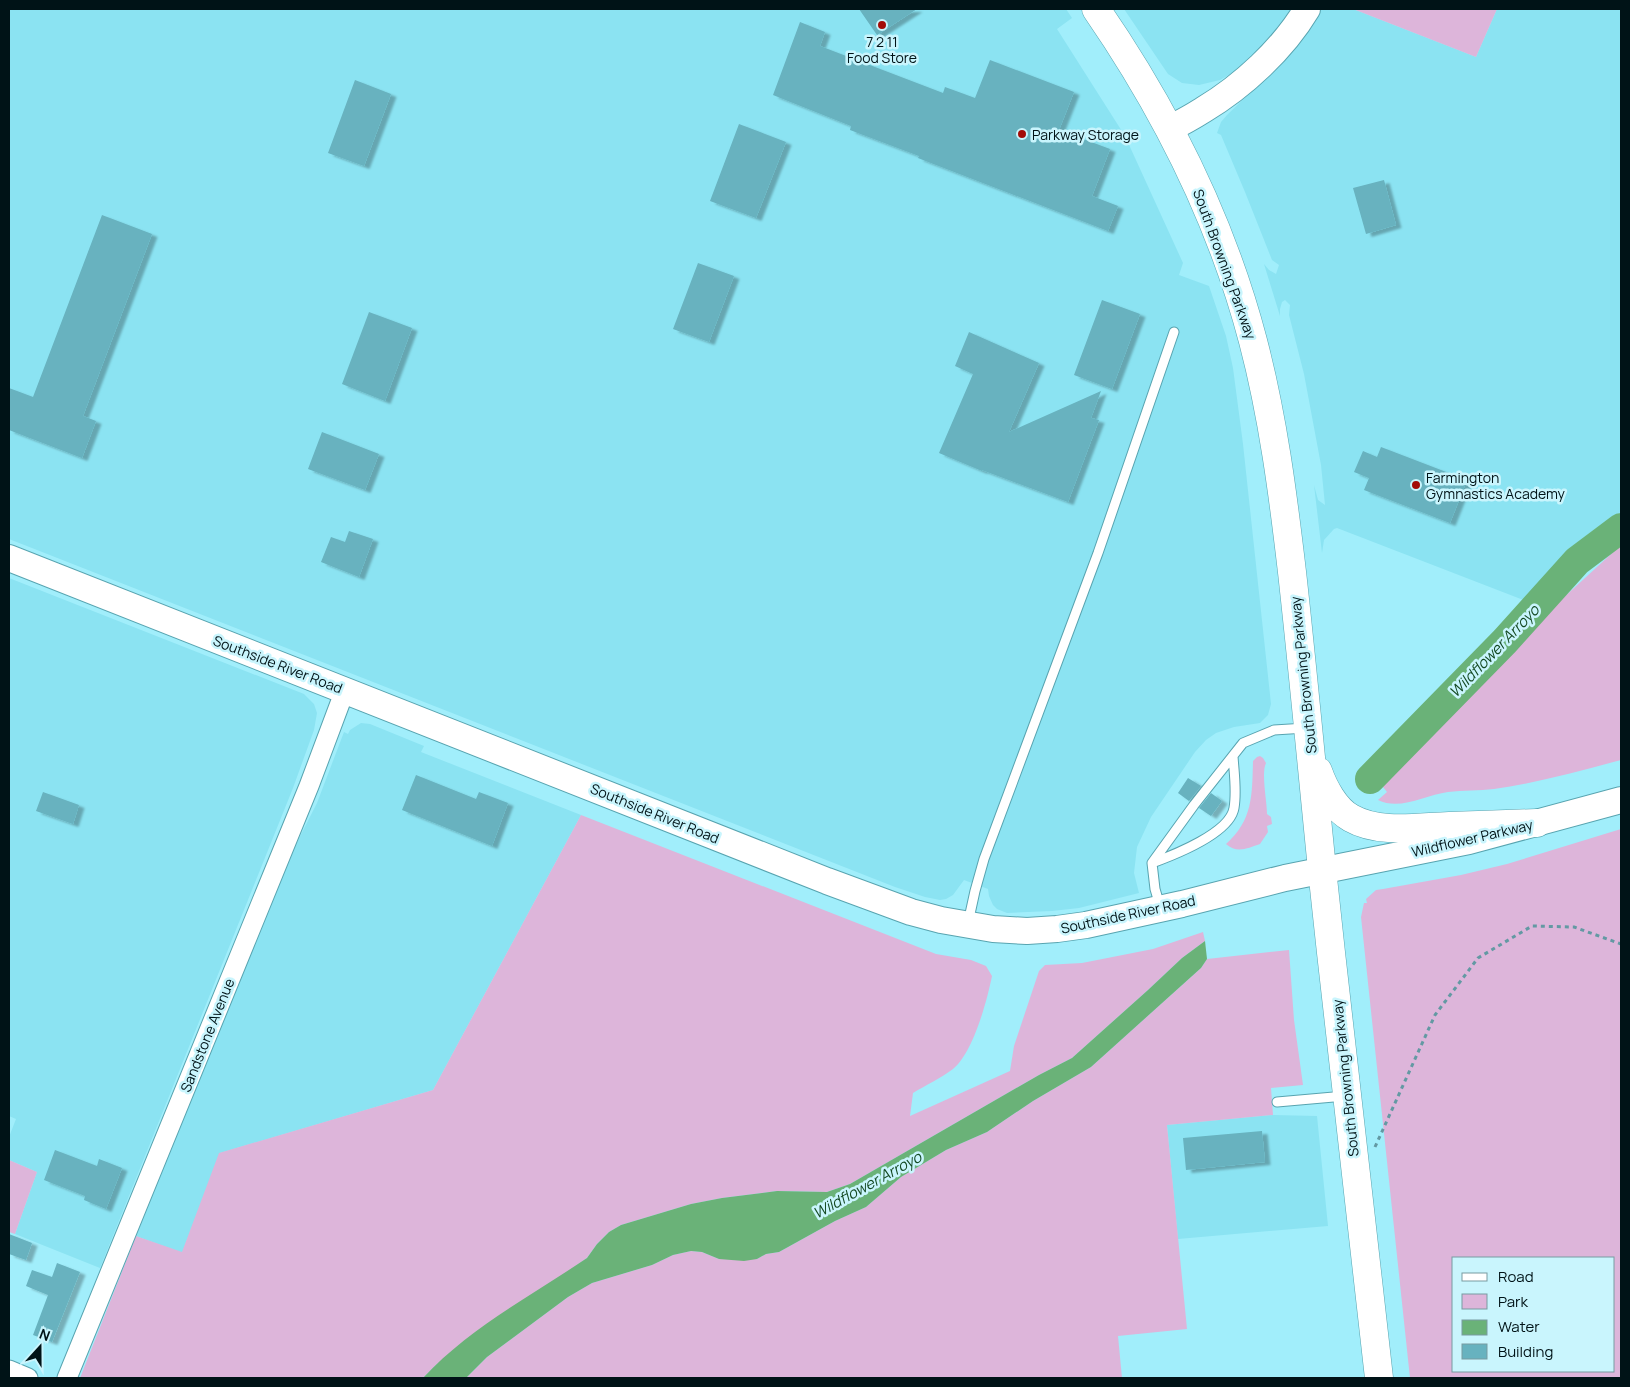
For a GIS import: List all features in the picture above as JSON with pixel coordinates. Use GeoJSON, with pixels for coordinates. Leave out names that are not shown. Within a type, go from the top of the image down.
{"type":"FeatureCollection","features":[{"type":"Feature","properties":{"kind":"highway","name":"South Browning Parkway"},"geometry":{"type":"LineString","coordinates":[[1096,9],[1144,84],[1169,129],[1205,203],[1240,297],[1254,342],[1276,449],[1312,754],[1322,870],[1379,1378]]}},
{"type":"Feature","properties":{"kind":"highway"},"geometry":{"type":"LineString","coordinates":[[1312,754],[1322,781],[1344,813],[1371,826],[1401,828],[1537,823]]}},
{"type":"Feature","properties":{"kind":"main road"},"geometry":{"type":"LineString","coordinates":[[1169,129],[1204,110],[1246,79],[1283,42],[1307,9]]}},
{"type":"Feature","properties":{"kind":"main road","name":"Southside River Road"},"geometry":{"type":"LineString","coordinates":[[9,558],[826,881],[911,912],[993,929],[1027,931],[1057,929],[1086,925],[1322,870]]}},
{"type":"Feature","properties":{"kind":"main road","name":"Wildflower Parkway"},"geometry":{"type":"LineString","coordinates":[[1322,870],[1469,841],[1621,800]]}},
{"type":"Feature","properties":{"kind":"street","name":"Sandstone Avenue"},"geometry":{"type":"LineString","coordinates":[[66,1378],[309,786],[345,690]]}},
{"type":"Feature","properties":{"kind":"street"},"geometry":{"type":"LineString","coordinates":[[9,1370],[28,1378]]}},
{"type":"Feature","properties":{"kind":"lane"},"geometry":{"type":"LineString","coordinates":[[968,925],[984,859],[1098,553],[1174,332]]}},
{"type":"Feature","properties":{"kind":"lane"},"geometry":{"type":"LineString","coordinates":[[1161,908],[1155,889],[1152,863],[1233,756],[1244,743],[1274,730],[1309,728]]}},
{"type":"Feature","properties":{"kind":"lane"},"geometry":{"type":"LineString","coordinates":[[1152,863],[1184,851],[1221,828],[1234,810],[1233,756]]}},
{"type":"Feature","properties":{"kind":"lane"},"geometry":{"type":"LineString","coordinates":[[1277,1102],[1347,1096]]}},
{"type":"Feature","properties":{"kind":"path"},"geometry":{"type":"LineString","coordinates":[[1372,1155],[1435,1015],[1478,958],[1532,926],[1574,926],[1621,944]]}},
{"type":"Feature","properties":{"kind":"shaded area"},"geometry":{"type":"Polygon","coordinates":[[[9,9],[1066,9],[1072,18],[1057,29],[1125,136],[1183,263],[1179,275],[1209,286],[1226,336],[1233,368],[1243,444],[1271,704],[1268,715],[1260,723],[1234,727],[1216,733],[1206,740],[1195,752],[1151,817],[1137,847],[1134,873],[1139,893],[1079,908],[1007,913],[993,905],[988,889],[964,880],[953,895],[940,900],[895,887],[9,539],[9,9]]]}},
{"type":"Feature","properties":{"kind":"shaded area"},"geometry":{"type":"Polygon","coordinates":[[[1124,9],[1296,9],[1244,66],[1220,80],[1199,85],[1182,83],[1168,74],[1124,9]]]}},
{"type":"Feature","properties":{"kind":"shaded area"},"geometry":{"type":"Polygon","coordinates":[[[1315,9],[1353,9],[1476,57],[1497,9],[1621,9],[1621,512],[1573,546],[1526,601],[1337,528],[1324,540],[1322,553],[1314,485],[1318,500],[1325,505],[1321,465],[1304,374],[1289,315],[1290,305],[1285,300],[1282,302],[1280,316],[1264,264],[1276,274],[1279,265],[1272,260],[1221,135],[1217,133],[1221,122],[1254,89],[1315,9]]]}},
{"type":"Feature","properties":{"kind":"shaded area"},"geometry":{"type":"Polygon","coordinates":[[[9,578],[304,694],[314,704],[317,713],[314,730],[293,788],[100,1268],[15,1234],[37,1172],[9,1160],[9,1137],[16,1119],[9,1116],[9,578]]]}},
{"type":"Feature","properties":{"kind":"shaded area"},"geometry":{"type":"Polygon","coordinates":[[[361,723],[370,724],[424,746],[421,752],[581,815],[433,1090],[220,1153],[182,1253],[136,1236],[284,868],[317,803],[344,732],[348,734],[350,730],[361,723]]]}},
{"type":"Feature","properties":{"kind":"shaded area"},"geometry":{"type":"Polygon","coordinates":[[[1273,1115],[1317,1116],[1328,1226],[1178,1239],[1167,1125],[1273,1115]]]}},
{"type":"Feature","properties":{"kind":"green space"},"geometry":{"type":"Polygon","coordinates":[[[1353,9],[1497,9],[1476,57],[1353,9]]]}},
{"type":"Feature","properties":{"kind":"green space"},"geometry":{"type":"Polygon","coordinates":[[[1621,545],[1621,760],[1558,776],[1488,790],[1448,792],[1395,804],[1378,800],[1387,792],[1383,787],[1377,787],[1408,752],[1526,632],[1621,545]]]}},
{"type":"Feature","properties":{"kind":"green space"},"geometry":{"type":"Polygon","coordinates":[[[1260,756],[1266,763],[1264,780],[1267,814],[1271,817],[1272,824],[1267,826],[1268,832],[1260,844],[1243,849],[1234,849],[1226,844],[1235,835],[1246,816],[1251,796],[1253,761],[1260,756]]]}},
{"type":"Feature","properties":{"kind":"green space"},"geometry":{"type":"Polygon","coordinates":[[[581,815],[936,954],[971,960],[986,966],[992,976],[990,987],[978,1026],[967,1051],[953,1069],[913,1093],[910,1116],[1010,1071],[1014,1046],[1039,971],[1045,965],[1082,963],[1153,949],[1203,932],[1205,941],[1182,958],[1072,1058],[1039,1075],[850,1184],[827,1192],[777,1191],[722,1198],[691,1204],[621,1225],[609,1232],[587,1258],[437,1364],[423,1378],[80,1378],[136,1236],[182,1252],[219,1153],[433,1090],[581,815]]]}},
{"type":"Feature","properties":{"kind":"green space"},"geometry":{"type":"Polygon","coordinates":[[[1621,829],[1621,1378],[1410,1378],[1361,917],[1364,903],[1367,903],[1366,899],[1376,890],[1461,875],[1507,864],[1621,829]]]}},
{"type":"Feature","properties":{"kind":"green space"},"geometry":{"type":"Polygon","coordinates":[[[1289,950],[1294,1020],[1303,1085],[1271,1088],[1273,1115],[1167,1125],[1187,1329],[1118,1336],[1122,1378],[466,1378],[487,1357],[568,1297],[592,1283],[652,1265],[673,1255],[691,1251],[702,1252],[719,1259],[757,1259],[766,1254],[779,1252],[835,1221],[866,1207],[901,1177],[946,1150],[987,1132],[1033,1101],[1091,1067],[1201,968],[1207,959],[1289,950]]]}},
{"type":"Feature","properties":{"kind":"green space"},"geometry":{"type":"Polygon","coordinates":[[[9,1160],[37,1172],[15,1234],[9,1232],[9,1160]]]}},
{"type":"Feature","properties":{"kind":"water"},"geometry":{"type":"Polygon","coordinates":[[[1205,941],[1207,959],[1201,968],[1091,1067],[1033,1101],[987,1132],[946,1150],[901,1177],[866,1207],[835,1221],[779,1252],[766,1254],[757,1259],[744,1261],[719,1259],[702,1252],[691,1251],[673,1255],[652,1265],[592,1283],[568,1297],[487,1357],[466,1378],[423,1378],[441,1360],[480,1328],[587,1258],[609,1232],[621,1225],[691,1204],[722,1198],[777,1191],[827,1192],[850,1184],[1039,1075],[1072,1058],[1182,958],[1205,941]]]}},
{"type":"Feature","properties":{"kind":"building","name":"7 2 11 Food Store"},"geometry":{"type":"Polygon","coordinates":[[[859,9],[917,9],[877,35],[859,9]]]}},
{"type":"Feature","properties":{"kind":"building"},"geometry":{"type":"Polygon","coordinates":[[[800,22],[825,32],[820,46],[943,93],[945,87],[975,98],[990,60],[1074,92],[1059,130],[1110,149],[1092,196],[1118,206],[1108,231],[918,158],[919,156],[850,130],[851,126],[773,95],[800,22]]]}},
{"type":"Feature","properties":{"kind":"building"},"geometry":{"type":"Polygon","coordinates":[[[355,80],[391,94],[364,166],[328,153],[355,80]]]}},
{"type":"Feature","properties":{"kind":"building"},"geometry":{"type":"Polygon","coordinates":[[[739,124],[786,142],[756,218],[710,201],[739,124]]]}},
{"type":"Feature","properties":{"kind":"building"},"geometry":{"type":"Polygon","coordinates":[[[1384,180],[1396,225],[1366,234],[1353,188],[1384,180]]]}},
{"type":"Feature","properties":{"kind":"building"},"geometry":{"type":"Polygon","coordinates":[[[102,215],[152,234],[83,416],[96,421],[82,458],[9,430],[9,388],[33,397],[102,215]]]}},
{"type":"Feature","properties":{"kind":"building"},"geometry":{"type":"Polygon","coordinates":[[[698,263],[734,276],[709,342],[673,329],[698,263]]]}},
{"type":"Feature","properties":{"kind":"building"},"geometry":{"type":"Polygon","coordinates":[[[1102,300],[1140,314],[1112,389],[1074,375],[1102,300]]]}},
{"type":"Feature","properties":{"kind":"building"},"geometry":{"type":"Polygon","coordinates":[[[369,312],[412,328],[385,401],[342,384],[369,312]]]}},
{"type":"Feature","properties":{"kind":"building"},"geometry":{"type":"Polygon","coordinates":[[[969,332],[1039,363],[1009,432],[1101,391],[1091,418],[1099,420],[1068,502],[982,471],[939,453],[973,374],[955,366],[969,332]]]}},
{"type":"Feature","properties":{"kind":"building"},"geometry":{"type":"Polygon","coordinates":[[[322,432],[379,454],[365,490],[308,469],[322,432]]]}},
{"type":"Feature","properties":{"kind":"building","name":"Farmington Gymnastics Academy"},"geometry":{"type":"Polygon","coordinates":[[[1381,447],[1467,480],[1450,523],[1364,490],[1369,478],[1354,472],[1363,451],[1377,457],[1381,447]]]}},
{"type":"Feature","properties":{"kind":"building"},"geometry":{"type":"Polygon","coordinates":[[[349,531],[373,539],[359,577],[321,562],[331,537],[345,542],[349,531]]]}},
{"type":"Feature","properties":{"kind":"building"},"geometry":{"type":"Polygon","coordinates":[[[416,775],[476,799],[479,792],[508,803],[492,846],[402,810],[416,775]]]}},
{"type":"Feature","properties":{"kind":"building"},"geometry":{"type":"Polygon","coordinates":[[[1188,778],[1201,786],[1189,801],[1178,793],[1188,778]]]}},
{"type":"Feature","properties":{"kind":"building"},"geometry":{"type":"Polygon","coordinates":[[[43,792],[79,805],[73,824],[36,811],[43,792]]]}},
{"type":"Feature","properties":{"kind":"building"},"geometry":{"type":"Polygon","coordinates":[[[1211,793],[1222,801],[1211,816],[1199,808],[1211,793]]]}},
{"type":"Feature","properties":{"kind":"building"},"geometry":{"type":"Polygon","coordinates":[[[1262,1131],[1265,1162],[1186,1170],[1183,1138],[1262,1131]]]}},
{"type":"Feature","properties":{"kind":"building"},"geometry":{"type":"Polygon","coordinates":[[[55,1150],[97,1166],[99,1159],[122,1168],[106,1209],[84,1200],[85,1196],[44,1180],[55,1150]]]}},
{"type":"Feature","properties":{"kind":"building"},"geometry":{"type":"Polygon","coordinates":[[[9,1234],[32,1243],[26,1260],[9,1254],[9,1234]]]}},
{"type":"Feature","properties":{"kind":"building"},"geometry":{"type":"Polygon","coordinates":[[[57,1263],[80,1272],[52,1342],[33,1335],[48,1295],[26,1286],[32,1270],[52,1277],[57,1263]]]}},
{"type":"Feature","properties":{"kind":"waterway","name":"Wildflower Arroyo"},"geometry":{"type":"LineString","coordinates":[[1370,779],[1505,641],[1577,561],[1621,528]]}},
{"type":"Feature","properties":{"kind":"place","name":"7 2 11 Food Store"},"geometry":{"type":"Point","coordinates":[882,25]}},
{"type":"Feature","properties":{"kind":"place","name":"Parkway Storage"},"geometry":{"type":"Point","coordinates":[1022,134]}},
{"type":"Feature","properties":{"kind":"place","name":"Farmington Gymnastics Academy"},"geometry":{"type":"Point","coordinates":[1416,485]}}]}
